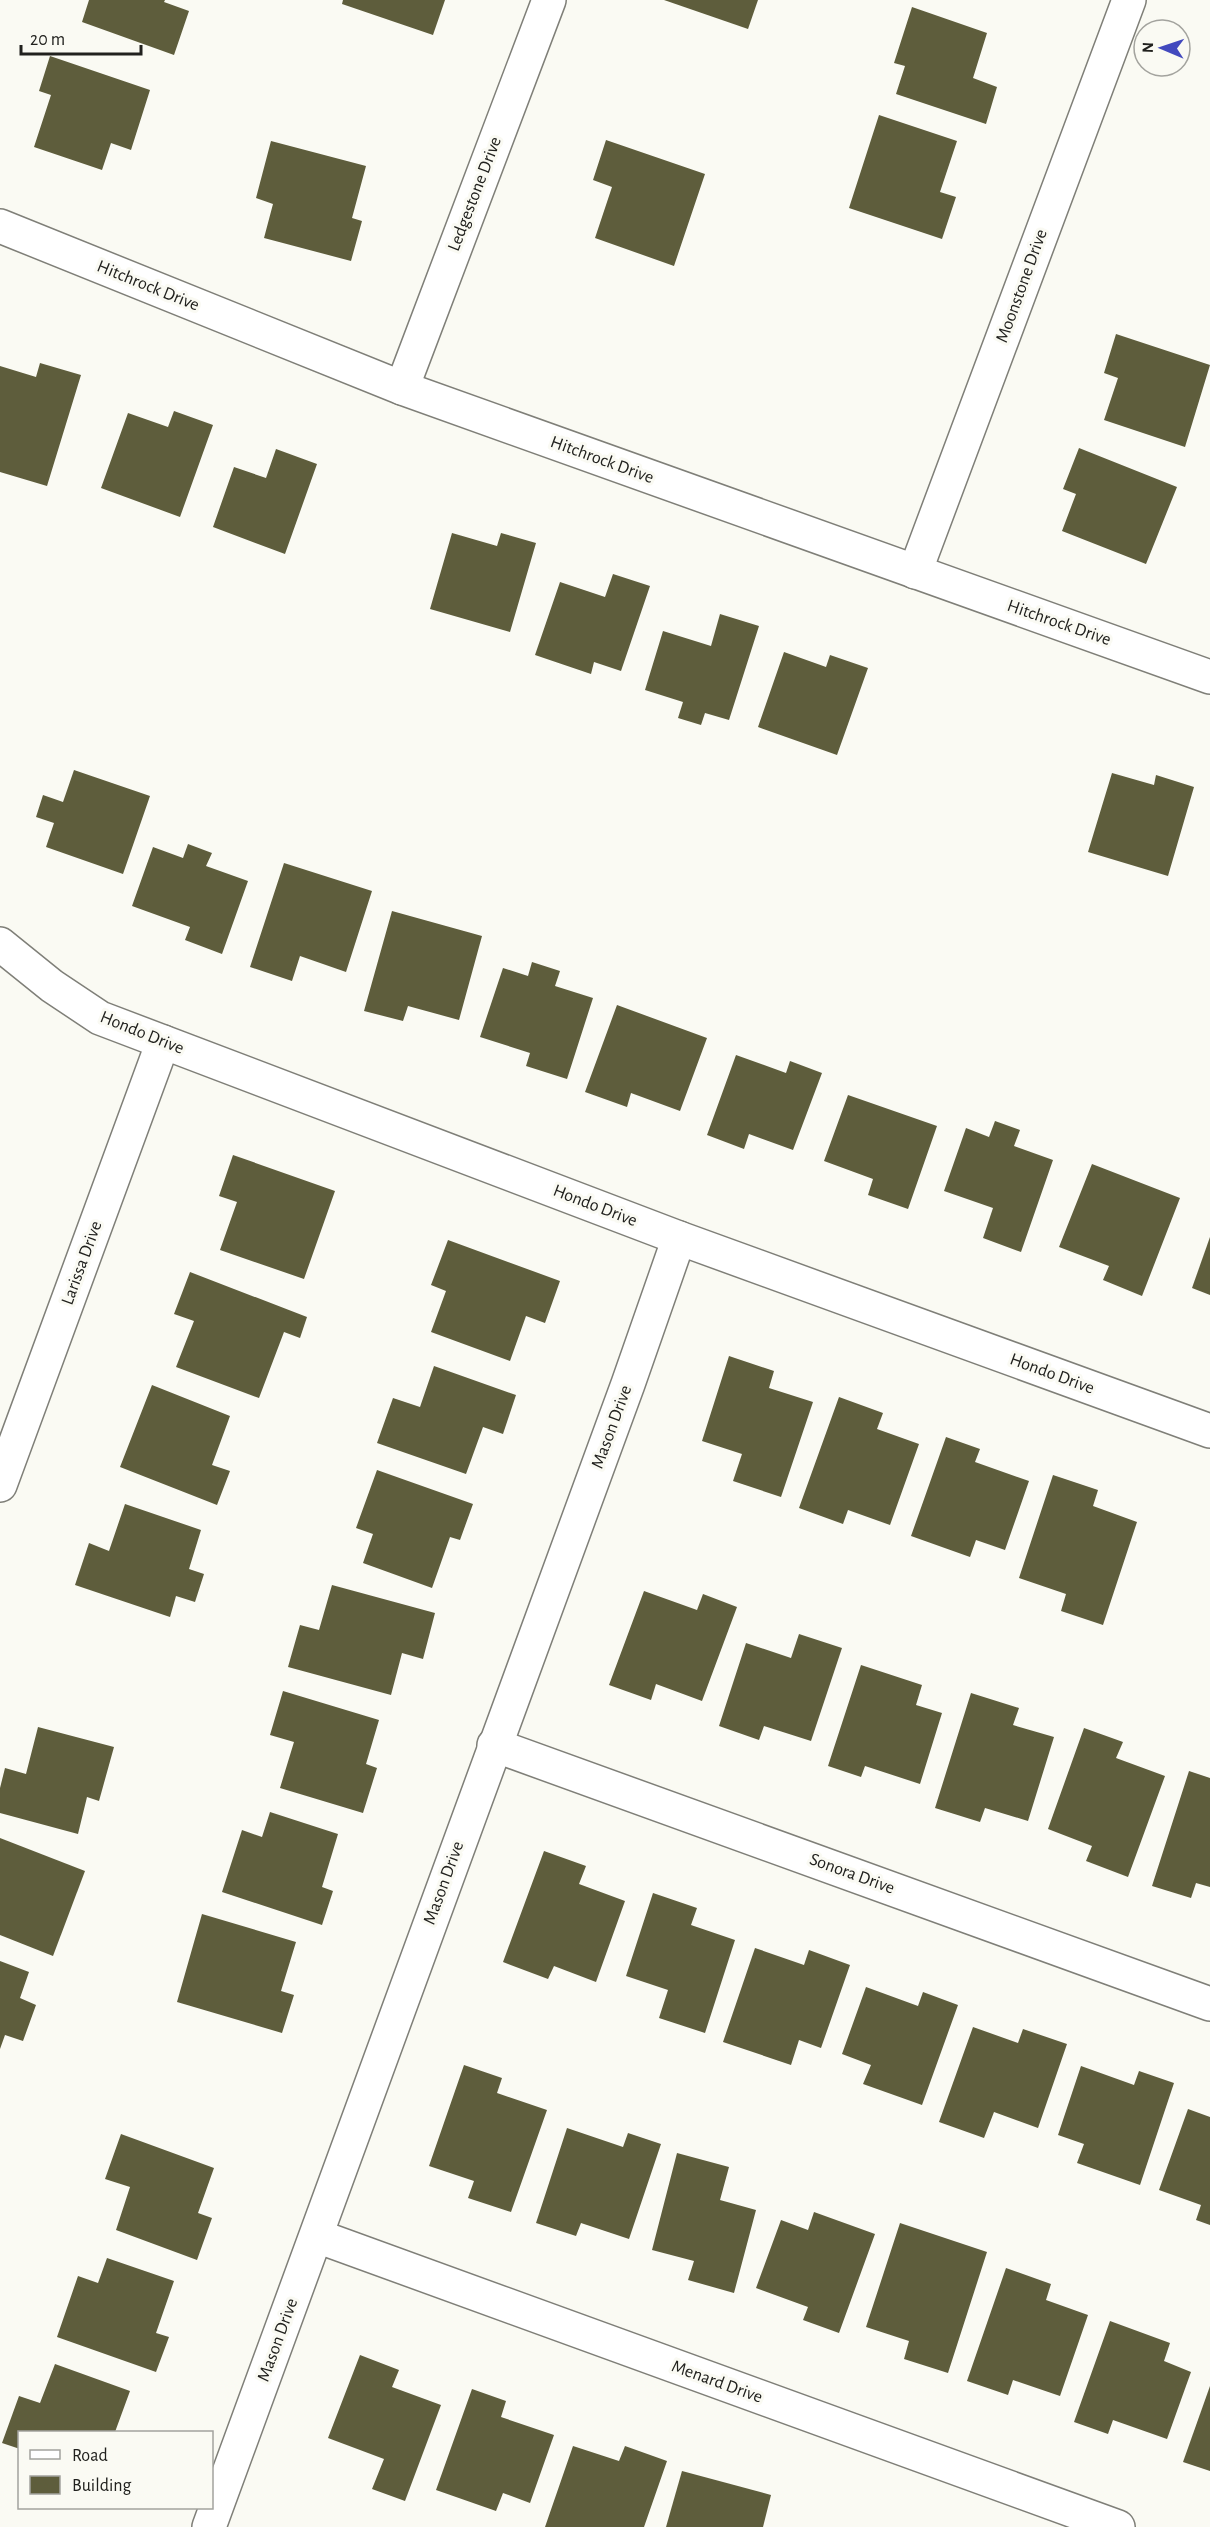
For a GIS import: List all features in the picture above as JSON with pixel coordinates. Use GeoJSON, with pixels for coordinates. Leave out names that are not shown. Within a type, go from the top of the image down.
{"type":"FeatureCollection","features":[{"type":"Feature","properties":{"kind":"street","name":"Ledgestone Drive"},"geometry":{"type":"LineString","coordinates":[[402,388],[549,0]]}},
{"type":"Feature","properties":{"kind":"street","name":"Moonstone Drive"},"geometry":{"type":"LineString","coordinates":[[915,572],[1129,0]]}},
{"type":"Feature","properties":{"kind":"street","name":"Hitchrock Drive"},"geometry":{"type":"LineString","coordinates":[[0,226],[402,388],[1210,676]]}},
{"type":"Feature","properties":{"kind":"street","name":"Hondo Drive"},"geometry":{"type":"LineString","coordinates":[[0,944],[52,986],[100,1018],[679,1238],[1210,1431]]}},
{"type":"Feature","properties":{"kind":"street","name":"Larissa Drive"},"geometry":{"type":"LineString","coordinates":[[0,1485],[163,1042]]}},
{"type":"Feature","properties":{"kind":"street","name":"Mason Drive"},"geometry":{"type":"LineString","coordinates":[[208,2527],[317,2236],[494,1745],[628,1384],[679,1238]]}},
{"type":"Feature","properties":{"kind":"street","name":"Sonora Drive"},"geometry":{"type":"LineString","coordinates":[[494,1745],[1210,2004]]}},
{"type":"Feature","properties":{"kind":"street","name":"Menard Drive"},"geometry":{"type":"LineString","coordinates":[[317,2236],[1118,2527]]}},
{"type":"Feature","properties":{"kind":"building"},"geometry":{"type":"Polygon","coordinates":[[[89,0],[165,0],[164,2],[189,11],[174,55],[82,22],[89,0]]]}},
{"type":"Feature","properties":{"kind":"building"},"geometry":{"type":"Polygon","coordinates":[[[343,0],[445,0],[433,35],[342,4],[343,0]]]}},
{"type":"Feature","properties":{"kind":"building"},"geometry":{"type":"Polygon","coordinates":[[[664,0],[758,0],[748,29],[664,0]]]}},
{"type":"Feature","properties":{"kind":"building"},"geometry":{"type":"Polygon","coordinates":[[[912,7],[987,33],[973,78],[997,87],[986,124],[896,94],[905,66],[894,63],[912,7]]]}},
{"type":"Feature","properties":{"kind":"building"},"geometry":{"type":"Polygon","coordinates":[[[50,56],[150,90],[131,150],[111,143],[102,170],[34,147],[51,95],[39,91],[50,56]]]}},
{"type":"Feature","properties":{"kind":"building"},"geometry":{"type":"Polygon","coordinates":[[[879,115],[957,141],[940,192],[956,197],[942,239],[849,208],[879,115]]]}},
{"type":"Feature","properties":{"kind":"building"},"geometry":{"type":"Polygon","coordinates":[[[606,140],[705,174],[674,266],[595,238],[612,187],[593,180],[606,140]]]}},
{"type":"Feature","properties":{"kind":"building"},"geometry":{"type":"Polygon","coordinates":[[[271,141],[366,166],[352,218],[362,221],[351,261],[264,238],[273,204],[256,198],[271,141]]]}},
{"type":"Feature","properties":{"kind":"building"},"geometry":{"type":"Polygon","coordinates":[[[1116,334],[1210,365],[1185,447],[1104,420],[1118,378],[1104,373],[1116,334]]]}},
{"type":"Feature","properties":{"kind":"building"},"geometry":{"type":"Polygon","coordinates":[[[40,363],[81,375],[47,486],[0,472],[0,366],[36,377],[40,363]]]}},
{"type":"Feature","properties":{"kind":"building"},"geometry":{"type":"Polygon","coordinates":[[[174,411],[213,425],[180,517],[101,488],[128,413],[168,427],[174,411]]]}},
{"type":"Feature","properties":{"kind":"building"},"geometry":{"type":"Polygon","coordinates":[[[1079,448],[1177,487],[1146,564],[1062,531],[1076,494],[1063,489],[1079,448]]]}},
{"type":"Feature","properties":{"kind":"building"},"geometry":{"type":"Polygon","coordinates":[[[276,449],[317,464],[285,554],[213,527],[234,467],[266,478],[276,449]]]}},
{"type":"Feature","properties":{"kind":"building"},"geometry":{"type":"Polygon","coordinates":[[[452,533],[497,546],[501,533],[536,543],[510,632],[430,609],[452,533]]]}},
{"type":"Feature","properties":{"kind":"building"},"geometry":{"type":"Polygon","coordinates":[[[613,574],[650,586],[621,671],[594,662],[591,674],[535,655],[560,582],[605,597],[613,574]]]}},
{"type":"Feature","properties":{"kind":"building"},"geometry":{"type":"Polygon","coordinates":[[[720,614],[759,626],[729,720],[705,713],[701,725],[678,718],[683,702],[645,690],[663,631],[711,646],[720,614]]]}},
{"type":"Feature","properties":{"kind":"building"},"geometry":{"type":"Polygon","coordinates":[[[784,652],[826,667],[830,655],[868,668],[837,755],[758,727],[784,652]]]}},
{"type":"Feature","properties":{"kind":"building"},"geometry":{"type":"Polygon","coordinates":[[[74,770],[150,796],[123,874],[46,847],[54,823],[36,817],[43,795],[63,802],[74,770]]]}},
{"type":"Feature","properties":{"kind":"building"},"geometry":{"type":"Polygon","coordinates":[[[1112,773],[1154,785],[1156,775],[1194,787],[1168,876],[1088,852],[1112,773]]]}},
{"type":"Feature","properties":{"kind":"building"},"geometry":{"type":"Polygon","coordinates":[[[188,844],[212,853],[206,866],[248,881],[222,954],[185,940],[190,927],[132,906],[153,847],[183,858],[188,844]]]}},
{"type":"Feature","properties":{"kind":"building"},"geometry":{"type":"Polygon","coordinates":[[[284,863],[372,891],[346,972],[300,956],[292,981],[250,967],[284,863]]]}},
{"type":"Feature","properties":{"kind":"building"},"geometry":{"type":"Polygon","coordinates":[[[392,911],[482,936],[459,1020],[408,1006],[403,1021],[364,1011],[392,911]]]}},
{"type":"Feature","properties":{"kind":"building"},"geometry":{"type":"Polygon","coordinates":[[[532,962],[560,971],[555,986],[593,998],[567,1079],[526,1066],[530,1053],[480,1037],[503,968],[528,976],[532,962]]]}},
{"type":"Feature","properties":{"kind":"building"},"geometry":{"type":"Polygon","coordinates":[[[617,1005],[707,1038],[680,1111],[631,1093],[627,1107],[585,1092],[617,1005]]]}},
{"type":"Feature","properties":{"kind":"building"},"geometry":{"type":"Polygon","coordinates":[[[736,1055],[786,1073],[790,1061],[822,1073],[793,1150],[749,1134],[744,1149],[707,1135],[736,1055]]]}},
{"type":"Feature","properties":{"kind":"building"},"geometry":{"type":"Polygon","coordinates":[[[848,1095],[937,1126],[908,1209],[868,1195],[873,1179],[824,1161],[848,1095]]]}},
{"type":"Feature","properties":{"kind":"building"},"geometry":{"type":"Polygon","coordinates":[[[995,1121],[1020,1130],[1014,1146],[1053,1160],[1021,1252],[983,1238],[993,1208],[944,1191],[966,1128],[989,1137],[995,1121]]]}},
{"type":"Feature","properties":{"kind":"building"},"geometry":{"type":"Polygon","coordinates":[[[233,1155],[335,1191],[304,1279],[220,1250],[237,1202],[219,1196],[233,1155]]]}},
{"type":"Feature","properties":{"kind":"building"},"geometry":{"type":"Polygon","coordinates":[[[1092,1164],[1180,1198],[1142,1296],[1103,1280],[1109,1266],[1059,1247],[1092,1164]]]}},
{"type":"Feature","properties":{"kind":"building"},"geometry":{"type":"Polygon","coordinates":[[[1210,1237],[1210,1295],[1192,1288],[1210,1237]]]}},
{"type":"Feature","properties":{"kind":"building"},"geometry":{"type":"Polygon","coordinates":[[[448,1240],[560,1281],[545,1323],[526,1316],[510,1361],[431,1332],[446,1291],[431,1285],[448,1240]]]}},
{"type":"Feature","properties":{"kind":"building"},"geometry":{"type":"Polygon","coordinates":[[[190,1272],[307,1317],[300,1338],[284,1332],[259,1398],[176,1367],[194,1321],[174,1314],[190,1272]]]}},
{"type":"Feature","properties":{"kind":"building"},"geometry":{"type":"Polygon","coordinates":[[[729,1356],[774,1371],[769,1388],[813,1402],[781,1497],[733,1481],[742,1454],[702,1441],[729,1356]]]}},
{"type":"Feature","properties":{"kind":"building"},"geometry":{"type":"Polygon","coordinates":[[[434,1366],[516,1395],[503,1434],[483,1427],[466,1474],[377,1443],[393,1398],[420,1407],[434,1366]]]}},
{"type":"Feature","properties":{"kind":"building"},"geometry":{"type":"Polygon","coordinates":[[[152,1385],[230,1416],[212,1465],[230,1471],[217,1505],[120,1467],[152,1385]]]}},
{"type":"Feature","properties":{"kind":"building"},"geometry":{"type":"Polygon","coordinates":[[[839,1397],[883,1413],[877,1429],[919,1444],[890,1525],[848,1510],[843,1524],[799,1508],[839,1397]]]}},
{"type":"Feature","properties":{"kind":"building"},"geometry":{"type":"Polygon","coordinates":[[[946,1437],[980,1449],[975,1462],[1029,1481],[1005,1550],[976,1540],[970,1557],[911,1536],[946,1437]]]}},
{"type":"Feature","properties":{"kind":"building"},"geometry":{"type":"Polygon","coordinates":[[[377,1470],[473,1504],[460,1540],[450,1537],[432,1588],[363,1563],[373,1534],[356,1528],[377,1470]]]}},
{"type":"Feature","properties":{"kind":"building"},"geometry":{"type":"Polygon","coordinates":[[[1053,1475],[1098,1490],[1093,1506],[1137,1522],[1103,1625],[1061,1611],[1066,1594],[1019,1578],[1053,1475]]]}},
{"type":"Feature","properties":{"kind":"building"},"geometry":{"type":"Polygon","coordinates":[[[125,1504],[201,1530],[189,1569],[204,1574],[195,1602],[176,1596],[170,1617],[75,1585],[89,1543],[109,1551],[125,1504]]]}},
{"type":"Feature","properties":{"kind":"building"},"geometry":{"type":"Polygon","coordinates":[[[332,1585],[435,1613],[423,1659],[402,1653],[391,1695],[288,1667],[300,1625],[319,1630],[332,1585]]]}},
{"type":"Feature","properties":{"kind":"building"},"geometry":{"type":"Polygon","coordinates":[[[644,1591],[697,1610],[703,1594],[737,1607],[702,1701],[656,1684],[651,1700],[609,1685],[644,1591]]]}},
{"type":"Feature","properties":{"kind":"building"},"geometry":{"type":"Polygon","coordinates":[[[799,1634],[842,1648],[811,1741],[764,1726],[759,1740],[719,1726],[746,1643],[791,1658],[799,1634]]]}},
{"type":"Feature","properties":{"kind":"building"},"geometry":{"type":"Polygon","coordinates":[[[861,1665],[922,1685],[916,1705],[942,1713],[920,1784],[865,1766],[861,1777],[828,1766],[861,1665]]]}},
{"type":"Feature","properties":{"kind":"building"},"geometry":{"type":"Polygon","coordinates":[[[283,1691],[379,1720],[366,1764],[377,1768],[363,1813],[280,1788],[294,1742],[270,1735],[283,1691]]]}},
{"type":"Feature","properties":{"kind":"building"},"geometry":{"type":"Polygon","coordinates":[[[971,1693],[1019,1708],[1013,1725],[1054,1737],[1028,1821],[985,1808],[980,1822],[935,1808],[971,1693]]]}},
{"type":"Feature","properties":{"kind":"building"},"geometry":{"type":"Polygon","coordinates":[[[38,1727],[114,1747],[99,1801],[87,1797],[78,1834],[0,1813],[0,1788],[5,1768],[26,1774],[38,1727]]]}},
{"type":"Feature","properties":{"kind":"building"},"geometry":{"type":"Polygon","coordinates":[[[1084,1728],[1123,1742],[1116,1758],[1165,1776],[1128,1877],[1086,1861],[1092,1846],[1048,1829],[1084,1728]]]}},
{"type":"Feature","properties":{"kind":"building"},"geometry":{"type":"Polygon","coordinates":[[[1189,1771],[1210,1778],[1210,1887],[1196,1883],[1191,1898],[1152,1886],[1189,1771]]]}},
{"type":"Feature","properties":{"kind":"building"},"geometry":{"type":"Polygon","coordinates":[[[270,1812],[338,1834],[322,1887],[333,1891],[322,1925],[222,1892],[242,1830],[262,1837],[270,1812]]]}},
{"type":"Feature","properties":{"kind":"building"},"geometry":{"type":"Polygon","coordinates":[[[0,1838],[85,1871],[53,1956],[0,1935],[0,1838]]]}},
{"type":"Feature","properties":{"kind":"building"},"geometry":{"type":"Polygon","coordinates":[[[544,1851],[586,1866],[579,1884],[625,1901],[596,1982],[554,1966],[548,1979],[503,1962],[544,1851]]]}},
{"type":"Feature","properties":{"kind":"building"},"geometry":{"type":"Polygon","coordinates":[[[653,1893],[697,1908],[691,1925],[735,1940],[705,2033],[659,2018],[668,1990],[626,1976],[653,1893]]]}},
{"type":"Feature","properties":{"kind":"building"},"geometry":{"type":"Polygon","coordinates":[[[202,1914],[296,1942],[281,1991],[294,1995],[282,2033],[177,2002],[202,1914]]]}},
{"type":"Feature","properties":{"kind":"building"},"geometry":{"type":"Polygon","coordinates":[[[755,1948],[804,1965],[809,1950],[850,1965],[821,2048],[799,2040],[791,2065],[723,2042],[755,1948]]]}},
{"type":"Feature","properties":{"kind":"building"},"geometry":{"type":"Polygon","coordinates":[[[0,1961],[29,1972],[20,1998],[36,2005],[23,2041],[5,2035],[0,2049],[0,1961]]]}},
{"type":"Feature","properties":{"kind":"building"},"geometry":{"type":"Polygon","coordinates":[[[866,1987],[918,2006],[923,1992],[958,2005],[922,2105],[863,2084],[871,2065],[842,2054],[866,1987]]]}},
{"type":"Feature","properties":{"kind":"building"},"geometry":{"type":"Polygon","coordinates":[[[973,2027],[1018,2043],[1023,2029],[1067,2044],[1038,2128],[994,2112],[984,2138],[939,2122],[973,2027]]]}},
{"type":"Feature","properties":{"kind":"building"},"geometry":{"type":"Polygon","coordinates":[[[464,2065],[502,2078],[497,2093],[547,2110],[511,2212],[468,2198],[474,2181],[429,2166],[464,2065]]]}},
{"type":"Feature","properties":{"kind":"building"},"geometry":{"type":"Polygon","coordinates":[[[1081,2066],[1134,2085],[1139,2071],[1174,2083],[1140,2185],[1077,2163],[1084,2144],[1058,2135],[1081,2066]]]}},
{"type":"Feature","properties":{"kind":"building"},"geometry":{"type":"Polygon","coordinates":[[[1188,2109],[1210,2117],[1210,2225],[1196,2220],[1201,2205],[1159,2190],[1188,2109]]]}},
{"type":"Feature","properties":{"kind":"building"},"geometry":{"type":"Polygon","coordinates":[[[567,2128],[623,2147],[628,2133],[661,2144],[629,2239],[581,2223],[576,2236],[536,2223],[567,2128]]]}},
{"type":"Feature","properties":{"kind":"building"},"geometry":{"type":"Polygon","coordinates":[[[121,2134],[214,2168],[198,2213],[212,2218],[197,2260],[116,2230],[130,2187],[105,2179],[121,2134]]]}},
{"type":"Feature","properties":{"kind":"building"},"geometry":{"type":"Polygon","coordinates":[[[677,2153],[729,2167],[720,2200],[756,2210],[734,2293],[688,2280],[694,2261],[652,2250],[677,2153]]]}},
{"type":"Feature","properties":{"kind":"building"},"geometry":{"type":"Polygon","coordinates":[[[814,2212],[875,2234],[839,2333],[803,2320],[808,2307],[756,2288],[781,2220],[808,2230],[814,2212]]]}},
{"type":"Feature","properties":{"kind":"building"},"geometry":{"type":"Polygon","coordinates":[[[900,2223],[987,2252],[948,2373],[904,2359],[909,2341],[866,2327],[900,2223]]]}},
{"type":"Feature","properties":{"kind":"building"},"geometry":{"type":"Polygon","coordinates":[[[107,2258],[174,2281],[156,2333],[169,2337],[156,2372],[57,2337],[78,2276],[98,2283],[107,2258]]]}},
{"type":"Feature","properties":{"kind":"building"},"geometry":{"type":"Polygon","coordinates":[[[1006,2268],[1051,2284],[1046,2300],[1088,2315],[1060,2396],[1013,2380],[1008,2395],[967,2381],[1006,2268]]]}},
{"type":"Feature","properties":{"kind":"building"},"geometry":{"type":"Polygon","coordinates":[[[1110,2321],[1170,2343],[1164,2361],[1191,2372],[1167,2439],[1113,2420],[1108,2434],[1074,2422],[1110,2321]]]}},
{"type":"Feature","properties":{"kind":"building"},"geometry":{"type":"Polygon","coordinates":[[[360,2355],[399,2370],[392,2387],[441,2405],[405,2501],[372,2489],[384,2459],[328,2438],[360,2355]]]}},
{"type":"Feature","properties":{"kind":"building"},"geometry":{"type":"Polygon","coordinates":[[[55,2364],[130,2391],[115,2431],[18,2431],[18,2448],[2,2443],[19,2396],[40,2403],[55,2364]]]}},
{"type":"Feature","properties":{"kind":"building"},"geometry":{"type":"Polygon","coordinates":[[[1210,2386],[1210,2471],[1183,2462],[1210,2386]]]}},
{"type":"Feature","properties":{"kind":"building"},"geometry":{"type":"Polygon","coordinates":[[[472,2389],[506,2401],[501,2417],[554,2435],[530,2503],[503,2493],[496,2511],[436,2490],[472,2389]]]}},
{"type":"Feature","properties":{"kind":"building"},"geometry":{"type":"Polygon","coordinates":[[[573,2446],[619,2461],[625,2446],[667,2461],[644,2527],[545,2527],[573,2446]]]}},
{"type":"Feature","properties":{"kind":"building"},"geometry":{"type":"Polygon","coordinates":[[[682,2471],[771,2495],[763,2527],[666,2527],[682,2471]]]}}]}
